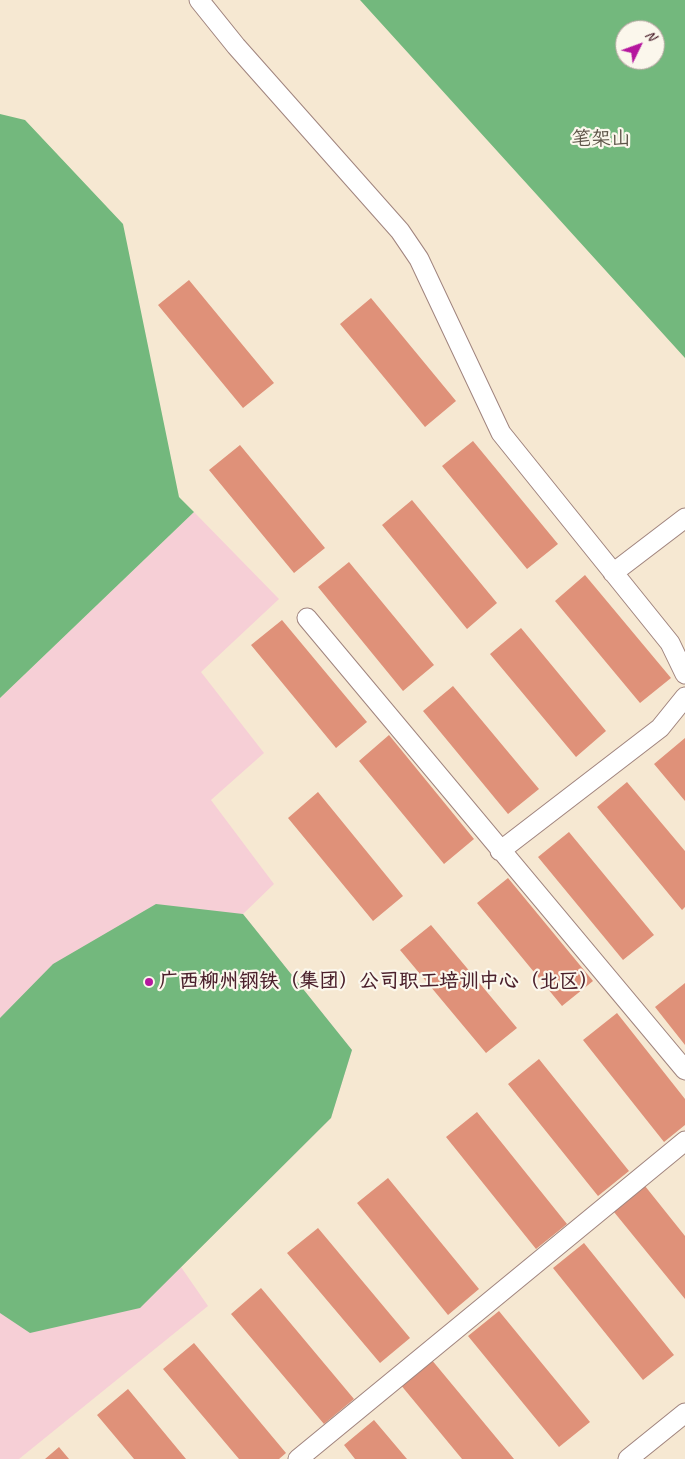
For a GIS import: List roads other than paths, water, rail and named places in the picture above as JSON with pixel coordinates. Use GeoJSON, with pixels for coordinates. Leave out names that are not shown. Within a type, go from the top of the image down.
{"type":"FeatureCollection","features":[{"type":"Feature","properties":{"kind":"street"},"geometry":{"type":"LineString","coordinates":[[199,0],[236,46],[400,231],[419,260],[501,433],[670,643],[685,674]]}},
{"type":"Feature","properties":{"kind":"street"},"geometry":{"type":"LineString","coordinates":[[613,573],[685,518]]}},
{"type":"Feature","properties":{"kind":"street"},"geometry":{"type":"LineString","coordinates":[[307,618],[685,1070]]}},
{"type":"Feature","properties":{"kind":"street"},"geometry":{"type":"LineString","coordinates":[[500,851],[660,728],[685,697]]}},
{"type":"Feature","properties":{"kind":"street"},"geometry":{"type":"LineString","coordinates":[[298,1459],[685,1141]]}},
{"type":"Feature","properties":{"kind":"street"},"geometry":{"type":"LineString","coordinates":[[628,1459],[685,1413]]}},
{"type":"Feature","properties":{"kind":"place","name":"广西柳州钢铁（集团）公司职工培训中心（北区）"},"geometry":{"type":"Point","coordinates":[149,982]}},
{"type":"Feature","properties":{"kind":"park label","name":"笔架山"},"geometry":{"type":"Point","coordinates":[601,140]}}]}
